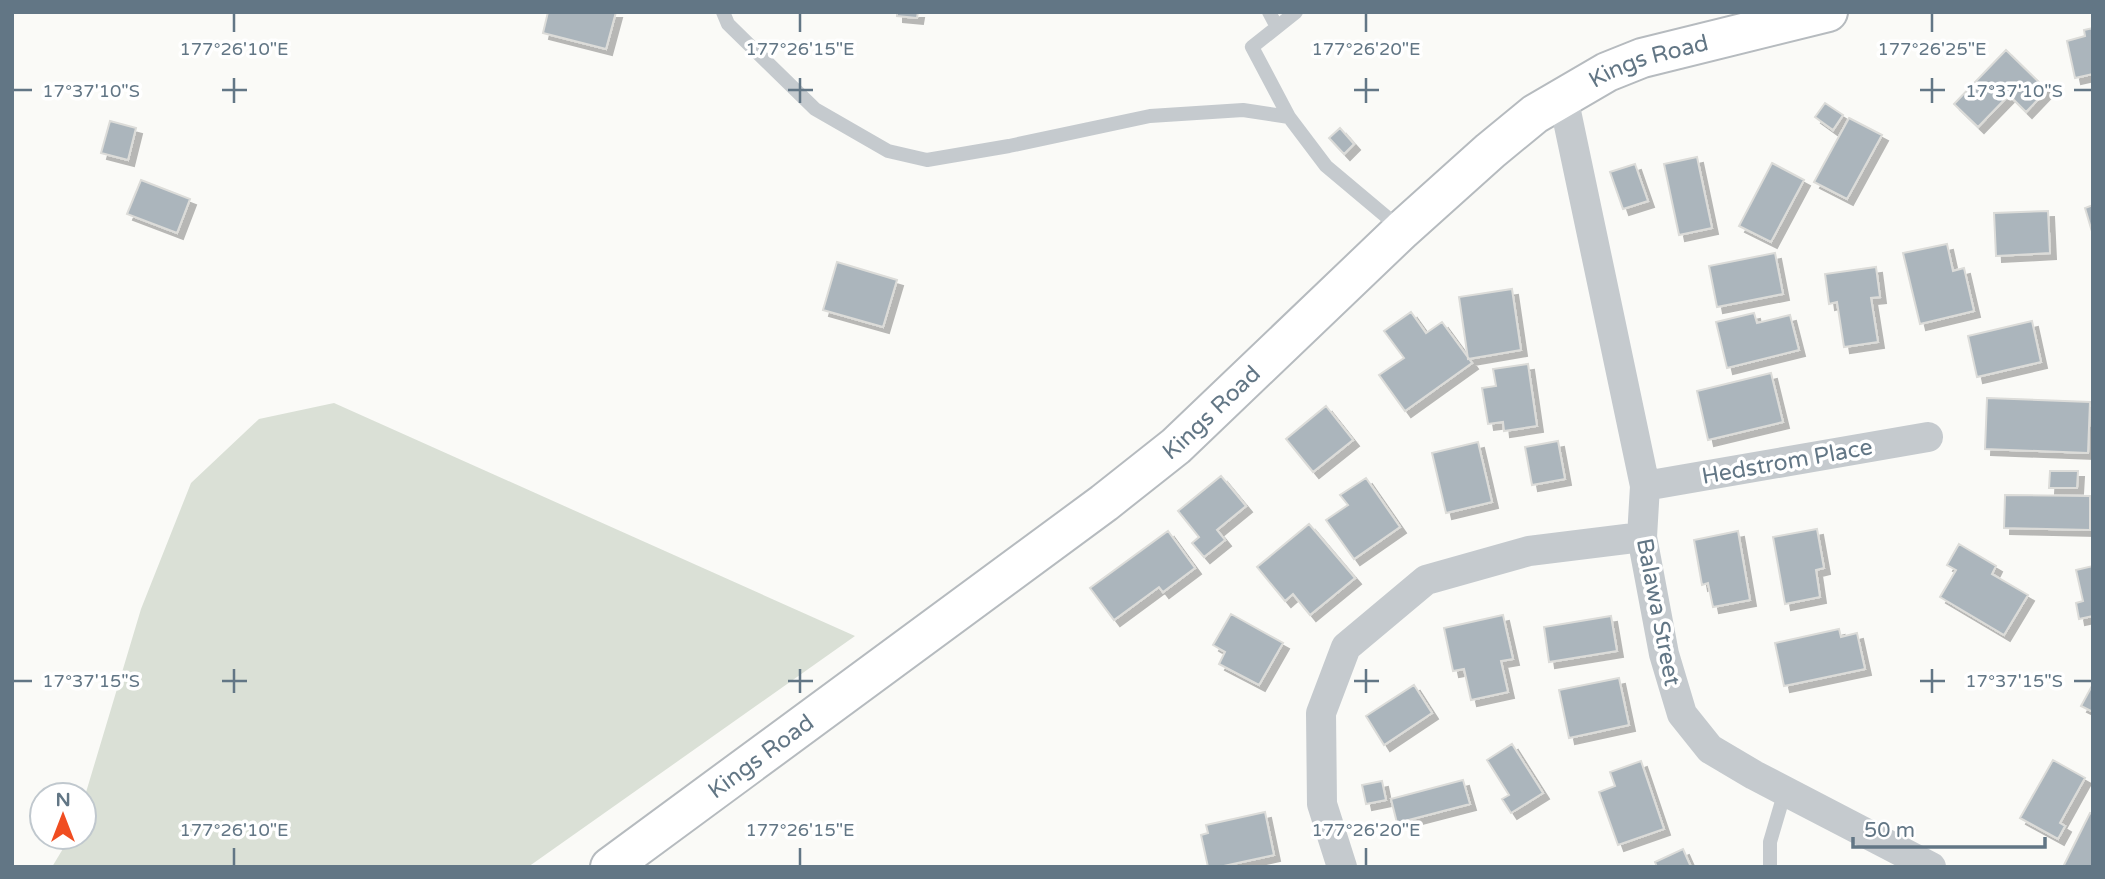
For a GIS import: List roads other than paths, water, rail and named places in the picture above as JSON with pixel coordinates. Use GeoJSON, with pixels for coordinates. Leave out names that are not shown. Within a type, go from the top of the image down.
{"type":"FeatureCollection","features":[{"type":"Feature","properties":{"kind":"highway","name":"Kings Road"},"geometry":{"type":"LineString","coordinates":[[610,867],[1104,503],[1176,446],[1402,230],[1510,133],[1563,97],[1607,72],[1642,58],[1828,12]]}},
{"type":"Feature","properties":{"kind":"street","name":"Balawa Street"},"geometry":{"type":"LineString","coordinates":[[1563,97],[1645,485],[1642,537],[1664,654],[1682,714],[1710,749],[1931,867]]}},
{"type":"Feature","properties":{"kind":"street","name":"Hedstrom Place"},"geometry":{"type":"LineString","coordinates":[[1645,485],[1928,437]]}},
{"type":"Feature","properties":{"kind":"street"},"geometry":{"type":"LineString","coordinates":[[1342,867],[1322,804],[1321,713],[1346,647],[1426,580],[1529,551],[1642,537]]}},
{"type":"Feature","properties":{"kind":"lane"},"geometry":{"type":"LineString","coordinates":[[723,12],[728,23],[816,109],[888,151],[927,160],[1009,146],[1150,116],[1243,110],[1289,117]]}},
{"type":"Feature","properties":{"kind":"lane"},"geometry":{"type":"LineString","coordinates":[[1269,12],[1277,27]]}},
{"type":"Feature","properties":{"kind":"lane"},"geometry":{"type":"LineString","coordinates":[[1296,12],[1252,47],[1289,117],[1326,166],[1402,230]]}},
{"type":"Feature","properties":{"kind":"lane"},"geometry":{"type":"LineString","coordinates":[[1770,867],[1770,842],[1786,791]]}}]}
